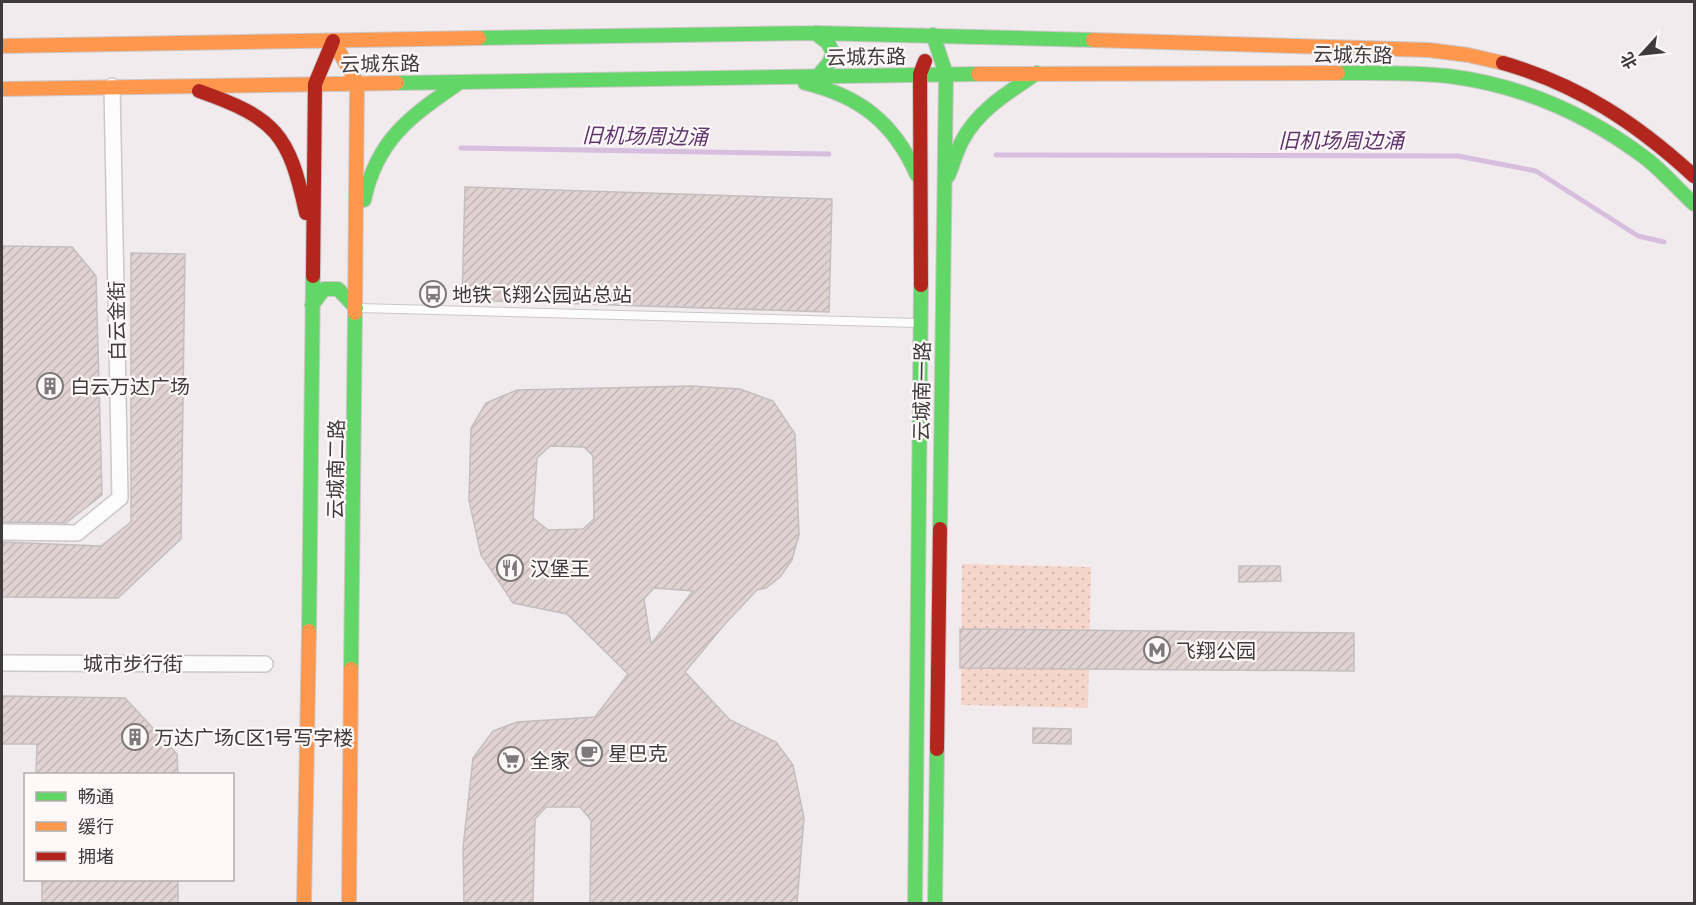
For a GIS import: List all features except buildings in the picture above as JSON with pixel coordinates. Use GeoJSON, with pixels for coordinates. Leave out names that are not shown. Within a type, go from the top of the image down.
{"type":"FeatureCollection","features":[{"type":"Feature","properties":{"kind":"main road","name":"云城东路"},"geometry":{"type":"LineString","coordinates":[[2,46],[815,33],[1429,50],[1468,54],[1506,62],[1540,74],[1604,105],[1651,137],[1695,176]]}},
{"type":"Feature","properties":{"kind":"main road"},"geometry":{"type":"LineString","coordinates":[[815,33],[827,41],[834,53],[833,60],[818,76]]}},
{"type":"Feature","properties":{"kind":"main road","name":"云城南一路"},"geometry":{"type":"LineString","coordinates":[[933,35],[946,74],[934,903]]}},
{"type":"Feature","properties":{"kind":"main road"},"geometry":{"type":"LineString","coordinates":[[921,186],[920,74],[933,35]]}},
{"type":"Feature","properties":{"kind":"main road"},"geometry":{"type":"LineString","coordinates":[[333,41],[357,83]]}},
{"type":"Feature","properties":{"kind":"main road"},"geometry":{"type":"LineString","coordinates":[[314,252],[315,84],[333,41]]}},
{"type":"Feature","properties":{"kind":"main road"},"geometry":{"type":"LineString","coordinates":[[944,187],[962,141],[975,122],[990,106],[1037,73]]}},
{"type":"Feature","properties":{"kind":"main road","name":"云城东路"},"geometry":{"type":"LineString","coordinates":[[2,89],[920,74],[1368,73],[1446,76],[1484,82],[1527,93],[1570,112],[1610,134],[1648,161],[1695,204]]}},
{"type":"Feature","properties":{"kind":"main road"},"geometry":{"type":"LineString","coordinates":[[778,78],[822,86],[859,104],[879,117],[904,146],[921,186]]}},
{"type":"Feature","properties":{"kind":"main road"},"geometry":{"type":"LineString","coordinates":[[356,251],[365,189],[384,148],[399,128],[418,110],[460,82]]}},
{"type":"Feature","properties":{"kind":"main road","name":"云城南二路"},"geometry":{"type":"LineString","coordinates":[[349,903],[357,83]]}},
{"type":"Feature","properties":{"kind":"main road"},"geometry":{"type":"LineString","coordinates":[[186,86],[240,106],[265,123],[285,144],[302,192],[314,252]]}},
{"type":"Feature","properties":{"kind":"main road","name":"云城南一路"},"geometry":{"type":"LineString","coordinates":[[915,903],[921,186]]}},
{"type":"Feature","properties":{"kind":"main road","name":"云城南二路"},"geometry":{"type":"LineString","coordinates":[[304,903],[314,252]]}},
{"type":"Feature","properties":{"kind":"main road"},"geometry":{"type":"LineString","coordinates":[[312,305],[324,289],[338,289],[356,308]]}},
{"type":"Feature","properties":{"kind":"street","name":"白云金街"},"geometry":{"type":"LineString","coordinates":[[2,532],[77,533],[120,498],[112,86]]}},
{"type":"Feature","properties":{"kind":"street","name":"城市步行街"},"geometry":{"type":"LineString","coordinates":[[2,663],[266,664]]}},
{"type":"Feature","properties":{"kind":"lane"},"geometry":{"type":"LineString","coordinates":[[356,308],[921,323]]}},
{"type":"Feature","properties":{"kind":"shaded area"},"geometry":{"type":"Polygon","coordinates":[[[962,564],[1091,567],[1088,708],[961,705],[962,564]]]}},
{"type":"Feature","properties":{"kind":"waterway","name":"旧机场周边涌"},"geometry":{"type":"LineString","coordinates":[[461,148],[829,154]]}},
{"type":"Feature","properties":{"kind":"waterway","name":"旧机场周边涌"},"geometry":{"type":"LineString","coordinates":[[996,155],[1458,156],[1536,171],[1638,236],[1664,242]]}},
{"type":"Feature","properties":{"kind":"traffic: fast"},"geometry":{"type":"LineString","coordinates":[[815,33],[828,43],[833,53],[829,63],[818,76]]}},
{"type":"Feature","properties":{"kind":"traffic: fast"},"geometry":{"type":"LineString","coordinates":[[479,38],[815,33],[1093,40]]}},
{"type":"Feature","properties":{"kind":"traffic: fast"},"geometry":{"type":"LineString","coordinates":[[933,35],[946,74],[940,529]]}},
{"type":"Feature","properties":{"kind":"traffic: fast"},"geometry":{"type":"LineString","coordinates":[[948,176],[962,141],[977,120],[995,102],[1037,73]]}},
{"type":"Feature","properties":{"kind":"traffic: fast"},"geometry":{"type":"LineString","coordinates":[[1338,73],[1407,73],[1448,76],[1502,87],[1553,104],[1602,129],[1648,160],[1694,204]]}},
{"type":"Feature","properties":{"kind":"traffic: fast"},"geometry":{"type":"LineString","coordinates":[[397,83],[978,74]]}},
{"type":"Feature","properties":{"kind":"traffic: fast"},"geometry":{"type":"LineString","coordinates":[[364,200],[378,161],[398,131],[426,106],[460,82]]}},
{"type":"Feature","properties":{"kind":"traffic: fast"},"geometry":{"type":"LineString","coordinates":[[805,83],[842,96],[873,114],[898,141],[917,175]]}},
{"type":"Feature","properties":{"kind":"traffic: fast"},"geometry":{"type":"LineString","coordinates":[[309,631],[313,276]]}},
{"type":"Feature","properties":{"kind":"traffic: fast"},"geometry":{"type":"LineString","coordinates":[[915,904],[921,285]]}},
{"type":"Feature","properties":{"kind":"traffic: fast"},"geometry":{"type":"LineString","coordinates":[[312,305],[324,289],[338,289],[356,308]]}},
{"type":"Feature","properties":{"kind":"traffic: fast"},"geometry":{"type":"LineString","coordinates":[[351,669],[355,313]]}},
{"type":"Feature","properties":{"kind":"traffic: fast"},"geometry":{"type":"LineString","coordinates":[[935,904],[937,749]]}},
{"type":"Feature","properties":{"kind":"traffic: slow"},"geometry":{"type":"LineString","coordinates":[[2,46],[479,38]]}},
{"type":"Feature","properties":{"kind":"traffic: slow"},"geometry":{"type":"LineString","coordinates":[[1093,40],[1429,50],[1468,55],[1503,63]]}},
{"type":"Feature","properties":{"kind":"traffic: slow"},"geometry":{"type":"LineString","coordinates":[[333,41],[357,83],[355,313]]}},
{"type":"Feature","properties":{"kind":"traffic: slow"},"geometry":{"type":"LineString","coordinates":[[978,74],[1338,73]]}},
{"type":"Feature","properties":{"kind":"traffic: slow"},"geometry":{"type":"LineString","coordinates":[[2,89],[397,83]]}},
{"type":"Feature","properties":{"kind":"traffic: slow"},"geometry":{"type":"LineString","coordinates":[[304,904],[309,631]]}},
{"type":"Feature","properties":{"kind":"traffic: slow"},"geometry":{"type":"LineString","coordinates":[[349,904],[351,669]]}},
{"type":"Feature","properties":{"kind":"traffic: jam"},"geometry":{"type":"LineString","coordinates":[[313,276],[315,84],[333,41]]}},
{"type":"Feature","properties":{"kind":"traffic: jam"},"geometry":{"type":"LineString","coordinates":[[921,285],[920,74],[925,61]]}},
{"type":"Feature","properties":{"kind":"traffic: jam"},"geometry":{"type":"LineString","coordinates":[[1503,63],[1557,82],[1582,94],[1650,139],[1694,176]]}},
{"type":"Feature","properties":{"kind":"traffic: jam"},"geometry":{"type":"LineString","coordinates":[[199,91],[246,110],[275,132],[293,164],[306,213]]}},
{"type":"Feature","properties":{"kind":"traffic: jam"},"geometry":{"type":"LineString","coordinates":[[937,749],[940,529]]}},
{"type":"Feature","properties":{"kind":"place","name":"地铁飞翔公园站总站"},"geometry":{"type":"Point","coordinates":[433,294]}},
{"type":"Feature","properties":{"kind":"place","name":"白云万达广场"},"geometry":{"type":"Point","coordinates":[50,386]}},
{"type":"Feature","properties":{"kind":"place","name":"汉堡王"},"geometry":{"type":"Point","coordinates":[510,568]}},
{"type":"Feature","properties":{"kind":"place","name":"飞翔公园"},"geometry":{"type":"Point","coordinates":[1157,650]}},
{"type":"Feature","properties":{"kind":"place","name":"万达广场C区1号写字楼"},"geometry":{"type":"Point","coordinates":[135,737]}},
{"type":"Feature","properties":{"kind":"place","name":"星巴克"},"geometry":{"type":"Point","coordinates":[589,753]}},
{"type":"Feature","properties":{"kind":"place","name":"全家"},"geometry":{"type":"Point","coordinates":[511,760]}}]}
